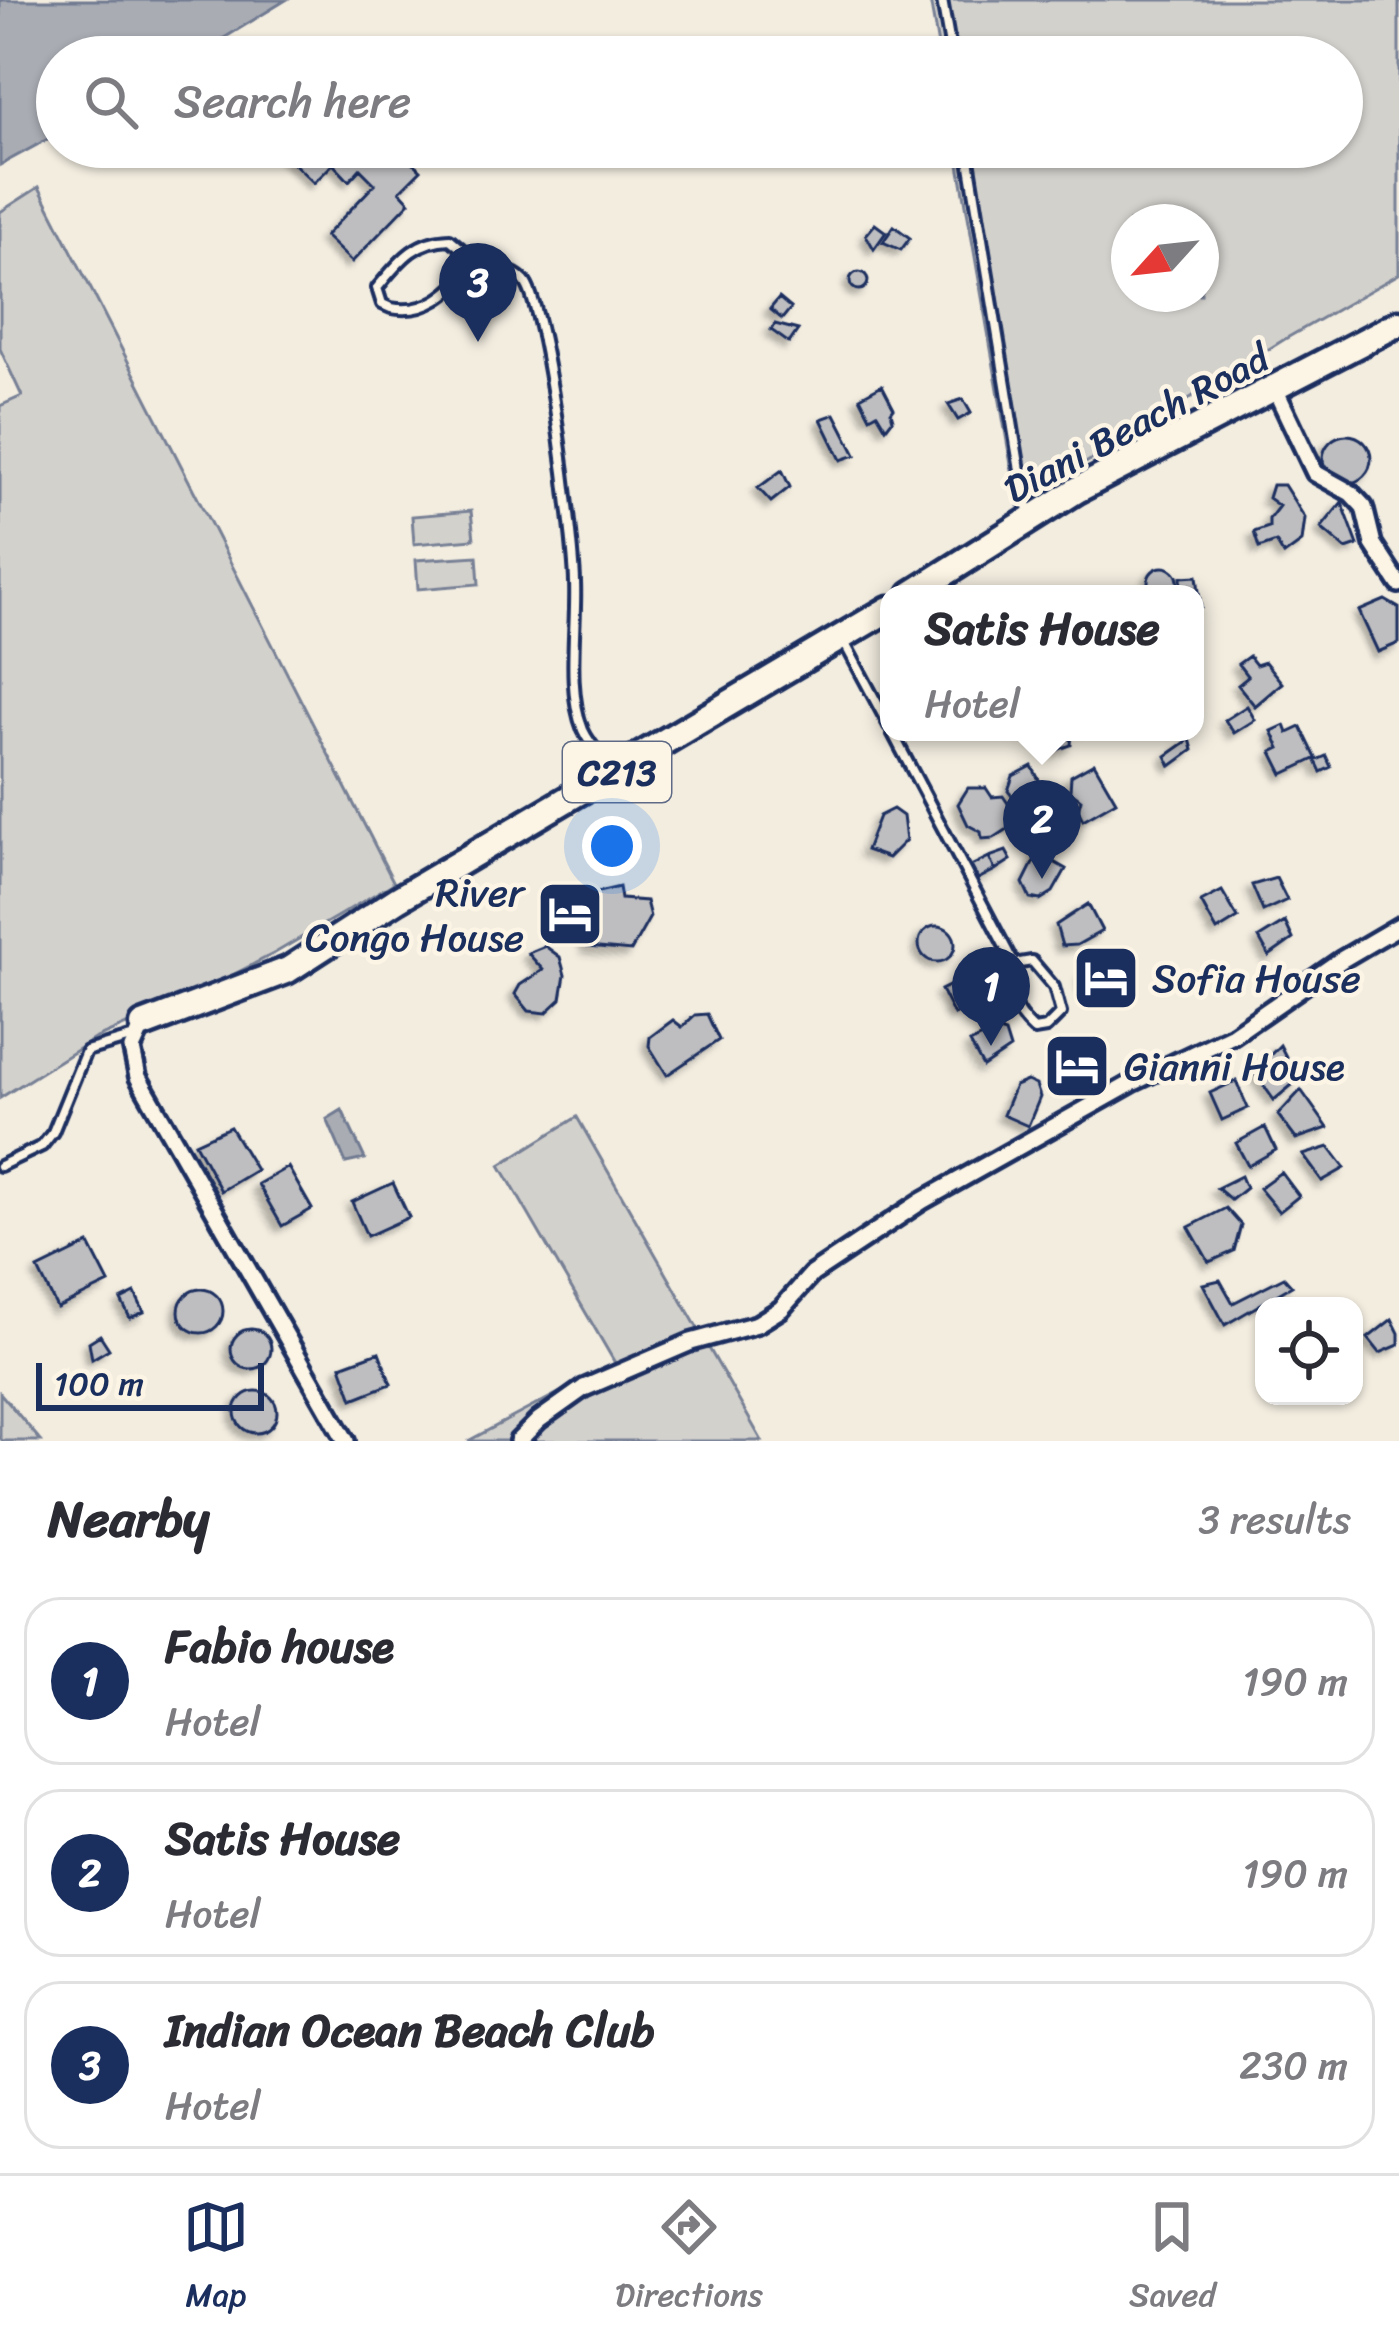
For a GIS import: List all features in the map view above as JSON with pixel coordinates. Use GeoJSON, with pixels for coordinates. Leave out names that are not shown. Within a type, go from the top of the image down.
{"type":"FeatureCollection","features":[{"type":"Feature","properties":{"kind":"main road","name":"Diani Beach Road"},"geometry":{"type":"LineString","coordinates":[[926,585],[1146,452],[1399,323]]}},
{"type":"Feature","properties":{"kind":"main road","name":"C213"},"geometry":{"type":"LineString","coordinates":[[140,1030],[264,981],[880,615]]}},
{"type":"Feature","properties":{"kind":"street"},"geometry":{"type":"LineString","coordinates":[[1275,388],[1315,473],[1351,493],[1364,507],[1373,544],[1399,584]]}},
{"type":"Feature","properties":{"kind":"street"},"geometry":{"type":"LineString","coordinates":[[518,1441],[538,1420],[584,1388],[691,1342],[757,1324],[781,1309],[812,1274],[922,1201],[1132,1083],[1233,1035],[1399,926]]}},
{"type":"Feature","properties":{"kind":"street"},"geometry":{"type":"LineString","coordinates":[[140,1030],[132,1058],[138,1077],[346,1441]]}},
{"type":"Feature","properties":{"kind":"lane"},"geometry":{"type":"LineString","coordinates":[[943,0],[949,36]]}},
{"type":"Feature","properties":{"kind":"lane"},"geometry":{"type":"LineString","coordinates":[[970,168],[1024,495],[1032,517]]}},
{"type":"Feature","properties":{"kind":"lane"},"geometry":{"type":"LineString","coordinates":[[472,268],[463,250],[450,239],[426,240],[407,253],[377,288],[378,296],[391,308],[428,307],[452,291],[472,268],[494,266],[523,279],[530,292],[550,382],[570,520],[574,666],[581,728],[615,773]]}},
{"type":"Feature","properties":{"kind":"lane"},"geometry":{"type":"LineString","coordinates":[[843,639],[880,708]]}},
{"type":"Feature","properties":{"kind":"lane"},"geometry":{"type":"LineString","coordinates":[[897,741],[1014,964]]}},
{"type":"Feature","properties":{"kind":"lane"},"geometry":{"type":"LineString","coordinates":[[1032,962],[1054,987],[1061,1013],[1046,1028],[1034,1030],[1013,1002],[1006,975],[1014,964],[1032,962]]}},
{"type":"Feature","properties":{"kind":"lane"},"geometry":{"type":"LineString","coordinates":[[0,1166],[42,1146],[86,1051],[140,1030]]}},
{"type":"Feature","properties":{"kind":"shaded area"},"geometry":{"type":"Polygon","coordinates":[[[0,0],[286,0],[227,36],[36,36],[36,145],[0,165],[0,0]]]}},
{"type":"Feature","properties":{"kind":"shaded area"},"geometry":{"type":"Polygon","coordinates":[[[930,0],[1399,0],[1399,274],[1018,505],[960,168],[1363,168],[1363,36],[936,36],[930,0]]]}},
{"type":"Feature","properties":{"kind":"shaded area"},"geometry":{"type":"Polygon","coordinates":[[[39,187],[394,883],[275,953],[94,1039],[0,1098],[0,406],[22,396],[0,349],[0,212],[39,187]]]}},
{"type":"Feature","properties":{"kind":"shaded area"},"geometry":{"type":"Polygon","coordinates":[[[471,511],[474,539],[414,544],[412,516],[471,511]]]}},
{"type":"Feature","properties":{"kind":"shaded area"},"geometry":{"type":"Polygon","coordinates":[[[477,556],[479,584],[418,589],[416,560],[477,556]]]}},
{"type":"Feature","properties":{"kind":"shaded area"},"geometry":{"type":"Polygon","coordinates":[[[342,1110],[365,1159],[346,1163],[327,1119],[342,1110]]]}},
{"type":"Feature","properties":{"kind":"shaded area"},"geometry":{"type":"Polygon","coordinates":[[[577,1117],[762,1441],[468,1441],[615,1363],[500,1165],[577,1117]]]}},
{"type":"Feature","properties":{"kind":"shaded area"},"geometry":{"type":"Polygon","coordinates":[[[0,1393],[41,1441],[0,1438],[0,1393]]]}},
{"type":"Feature","properties":{"kind":"building"},"geometry":{"type":"Polygon","coordinates":[[[299,168],[329,168],[314,183],[299,168]]]}},
{"type":"Feature","properties":{"kind":"building"},"geometry":{"type":"Polygon","coordinates":[[[337,168],[421,170],[400,191],[410,202],[352,262],[325,236],[375,184],[360,169],[349,181],[337,168]]]}},
{"type":"Feature","properties":{"kind":"building"},"geometry":{"type":"Polygon","coordinates":[[[875,224],[886,232],[874,249],[866,235],[875,224]]]}},
{"type":"Feature","properties":{"kind":"building"},"geometry":{"type":"Polygon","coordinates":[[[894,226],[910,238],[901,250],[883,242],[894,226]]]}},
{"type":"Feature","properties":{"kind":"building"},"geometry":{"type":"Polygon","coordinates":[[[859,272],[868,281],[859,290],[850,281],[859,272]]]}},
{"type":"Feature","properties":{"kind":"building"},"geometry":{"type":"Polygon","coordinates":[[[779,298],[791,308],[782,319],[770,309],[779,298]]]}},
{"type":"Feature","properties":{"kind":"building"},"geometry":{"type":"Polygon","coordinates":[[[775,324],[798,330],[789,343],[771,330],[775,324]]]}},
{"type":"Feature","properties":{"kind":"building"},"geometry":{"type":"Polygon","coordinates":[[[882,385],[894,408],[886,428],[877,413],[870,417],[860,397],[882,385]]]}},
{"type":"Feature","properties":{"kind":"building"},"geometry":{"type":"Polygon","coordinates":[[[963,399],[971,413],[958,420],[948,404],[963,399]]]}},
{"type":"Feature","properties":{"kind":"building"},"geometry":{"type":"Polygon","coordinates":[[[835,414],[856,455],[841,460],[821,419],[835,414]]]}},
{"type":"Feature","properties":{"kind":"building"},"geometry":{"type":"Polygon","coordinates":[[[1347,435],[1364,442],[1371,459],[1364,476],[1347,483],[1330,476],[1323,459],[1330,442],[1347,435]]]}},
{"type":"Feature","properties":{"kind":"building"},"geometry":{"type":"Polygon","coordinates":[[[782,470],[790,487],[771,502],[758,488],[782,470]]]}},
{"type":"Feature","properties":{"kind":"building"},"geometry":{"type":"Polygon","coordinates":[[[1272,485],[1284,485],[1305,518],[1302,542],[1284,555],[1276,542],[1259,548],[1254,532],[1269,527],[1279,506],[1268,498],[1272,485]]]}},
{"type":"Feature","properties":{"kind":"building"},"geometry":{"type":"Polygon","coordinates":[[[1342,502],[1358,545],[1346,549],[1321,528],[1342,502]]]}},
{"type":"Feature","properties":{"kind":"building"},"geometry":{"type":"Polygon","coordinates":[[[1157,568],[1169,568],[1178,585],[1148,585],[1157,568]]]}},
{"type":"Feature","properties":{"kind":"building"},"geometry":{"type":"Polygon","coordinates":[[[1197,576],[1198,585],[1181,585],[1181,577],[1197,576]]]}},
{"type":"Feature","properties":{"kind":"building"},"geometry":{"type":"Polygon","coordinates":[[[1385,600],[1399,608],[1399,643],[1378,652],[1359,611],[1385,600]]]}},
{"type":"Feature","properties":{"kind":"building"},"geometry":{"type":"Polygon","coordinates":[[[1249,656],[1256,665],[1265,662],[1282,683],[1255,706],[1238,685],[1248,677],[1238,664],[1249,656]]]}},
{"type":"Feature","properties":{"kind":"building"},"geometry":{"type":"Polygon","coordinates":[[[1247,706],[1255,720],[1234,733],[1225,720],[1247,706]]]}},
{"type":"Feature","properties":{"kind":"building"},"geometry":{"type":"Polygon","coordinates":[[[1285,725],[1288,733],[1301,727],[1317,760],[1326,756],[1331,767],[1321,772],[1315,759],[1283,774],[1272,752],[1280,748],[1272,731],[1285,725]]]}},
{"type":"Feature","properties":{"kind":"building"},"geometry":{"type":"Polygon","coordinates":[[[1051,741],[1071,741],[1071,745],[1054,751],[1051,741]]]}},
{"type":"Feature","properties":{"kind":"building"},"geometry":{"type":"Polygon","coordinates":[[[1191,741],[1193,750],[1171,766],[1166,756],[1191,741]]]}},
{"type":"Feature","properties":{"kind":"building"},"geometry":{"type":"Polygon","coordinates":[[[1094,763],[1116,801],[1083,820],[1078,810],[1081,799],[1070,791],[1071,776],[1094,763]]]}},
{"type":"Feature","properties":{"kind":"building"},"geometry":{"type":"Polygon","coordinates":[[[1032,766],[1058,818],[1038,829],[1008,791],[1013,776],[1032,766]]]}},
{"type":"Feature","properties":{"kind":"building"},"geometry":{"type":"Polygon","coordinates":[[[968,788],[986,788],[992,797],[1003,796],[1020,821],[994,838],[982,839],[981,832],[968,825],[958,804],[968,788]]]}},
{"type":"Feature","properties":{"kind":"building"},"geometry":{"type":"Polygon","coordinates":[[[893,809],[903,816],[906,840],[888,858],[866,850],[879,816],[893,809]]]}},
{"type":"Feature","properties":{"kind":"building"},"geometry":{"type":"Polygon","coordinates":[[[1006,851],[1011,860],[995,870],[989,857],[1006,851]]]}},
{"type":"Feature","properties":{"kind":"building"},"geometry":{"type":"Polygon","coordinates":[[[1038,853],[1066,869],[1053,892],[1040,900],[1030,898],[1023,883],[1038,853]]]}},
{"type":"Feature","properties":{"kind":"building"},"geometry":{"type":"Polygon","coordinates":[[[989,857],[995,870],[978,879],[971,866],[989,857]]]}},
{"type":"Feature","properties":{"kind":"building"},"geometry":{"type":"Polygon","coordinates":[[[1276,878],[1287,900],[1263,911],[1252,885],[1276,878]]]}},
{"type":"Feature","properties":{"kind":"building"},"geometry":{"type":"Polygon","coordinates":[[[619,887],[621,899],[646,901],[650,917],[631,951],[588,947],[582,932],[594,893],[619,887]]]}},
{"type":"Feature","properties":{"kind":"building"},"geometry":{"type":"Polygon","coordinates":[[[1222,891],[1238,918],[1217,931],[1201,902],[1222,891]]]}},
{"type":"Feature","properties":{"kind":"building"},"geometry":{"type":"Polygon","coordinates":[[[1088,904],[1102,931],[1077,945],[1062,946],[1056,925],[1088,904]]]}},
{"type":"Feature","properties":{"kind":"building"},"geometry":{"type":"Polygon","coordinates":[[[1285,922],[1293,939],[1269,956],[1259,938],[1285,922]]]}},
{"type":"Feature","properties":{"kind":"building"},"geometry":{"type":"Polygon","coordinates":[[[937,926],[950,931],[955,944],[950,957],[937,962],[924,957],[919,944],[924,931],[937,926]]]}},
{"type":"Feature","properties":{"kind":"building"},"geometry":{"type":"Polygon","coordinates":[[[545,946],[560,957],[565,975],[561,999],[546,1013],[529,1011],[515,994],[543,970],[528,953],[545,946]]]}},
{"type":"Feature","properties":{"kind":"building","name":"Sofia House"},"geometry":{"type":"Polygon","coordinates":[[[1113,953],[1131,981],[1103,999],[1090,997],[1083,975],[1113,953]]]}},
{"type":"Feature","properties":{"kind":"building"},"geometry":{"type":"Polygon","coordinates":[[[967,977],[982,985],[982,997],[954,1015],[941,990],[967,977]]]}},
{"type":"Feature","properties":{"kind":"building"},"geometry":{"type":"Polygon","coordinates":[[[707,1014],[719,1040],[667,1075],[649,1046],[650,1037],[673,1020],[682,1027],[695,1015],[707,1014]]]}},
{"type":"Feature","properties":{"kind":"building"},"geometry":{"type":"Polygon","coordinates":[[[995,1030],[1005,1033],[1010,1049],[983,1067],[970,1043],[995,1030]]]}},
{"type":"Feature","properties":{"kind":"building","name":"Gianni House"},"geometry":{"type":"Polygon","coordinates":[[[1077,1041],[1100,1075],[1077,1090],[1055,1057],[1077,1041]]]}},
{"type":"Feature","properties":{"kind":"building"},"geometry":{"type":"Polygon","coordinates":[[[1280,1045],[1298,1080],[1274,1100],[1254,1072],[1280,1045]]]}},
{"type":"Feature","properties":{"kind":"building"},"geometry":{"type":"Polygon","coordinates":[[[1027,1081],[1036,1085],[1040,1097],[1028,1126],[1003,1115],[1015,1086],[1027,1081]]]}},
{"type":"Feature","properties":{"kind":"building"},"geometry":{"type":"Polygon","coordinates":[[[1236,1081],[1248,1108],[1222,1120],[1210,1093],[1236,1081]]]}},
{"type":"Feature","properties":{"kind":"building"},"geometry":{"type":"Polygon","coordinates":[[[1301,1090],[1328,1128],[1296,1139],[1278,1115],[1301,1090]]]}},
{"type":"Feature","properties":{"kind":"building"},"geometry":{"type":"Polygon","coordinates":[[[230,1127],[256,1170],[221,1191],[195,1143],[230,1127]]]}},
{"type":"Feature","properties":{"kind":"building"},"geometry":{"type":"Polygon","coordinates":[[[1265,1127],[1276,1150],[1248,1166],[1236,1143],[1265,1127]]]}},
{"type":"Feature","properties":{"kind":"building"},"geometry":{"type":"Polygon","coordinates":[[[1329,1147],[1345,1168],[1322,1181],[1303,1155],[1329,1147]]]}},
{"type":"Feature","properties":{"kind":"building"},"geometry":{"type":"Polygon","coordinates":[[[288,1167],[312,1209],[282,1226],[258,1184],[288,1167]]]}},
{"type":"Feature","properties":{"kind":"building"},"geometry":{"type":"Polygon","coordinates":[[[1281,1172],[1299,1196],[1279,1212],[1259,1188],[1281,1172]]]}},
{"type":"Feature","properties":{"kind":"building"},"geometry":{"type":"Polygon","coordinates":[[[1241,1176],[1246,1188],[1231,1200],[1217,1188],[1241,1176]]]}},
{"type":"Feature","properties":{"kind":"building"},"geometry":{"type":"Polygon","coordinates":[[[393,1183],[409,1217],[367,1236],[352,1202],[393,1183]]]}},
{"type":"Feature","properties":{"kind":"building"},"geometry":{"type":"Polygon","coordinates":[[[1226,1208],[1241,1225],[1234,1251],[1209,1262],[1189,1227],[1226,1208]]]}},
{"type":"Feature","properties":{"kind":"building"},"geometry":{"type":"Polygon","coordinates":[[[89,1244],[109,1283],[57,1308],[38,1269],[89,1244]]]}},
{"type":"Feature","properties":{"kind":"building"},"geometry":{"type":"Polygon","coordinates":[[[1284,1277],[1292,1286],[1273,1297],[1255,1297],[1255,1308],[1225,1325],[1203,1284],[1220,1280],[1233,1303],[1284,1277]]]}},
{"type":"Feature","properties":{"kind":"building"},"geometry":{"type":"Polygon","coordinates":[[[201,1289],[216,1296],[223,1311],[216,1326],[201,1333],[186,1326],[179,1311],[186,1296],[201,1289]]]}},
{"type":"Feature","properties":{"kind":"building"},"geometry":{"type":"Polygon","coordinates":[[[135,1293],[144,1312],[130,1318],[121,1300],[135,1293]]]}},
{"type":"Feature","properties":{"kind":"building"},"geometry":{"type":"Polygon","coordinates":[[[1392,1319],[1399,1345],[1380,1353],[1368,1338],[1392,1319]]]}},
{"type":"Feature","properties":{"kind":"building"},"geometry":{"type":"Polygon","coordinates":[[[251,1329],[265,1335],[271,1349],[265,1363],[251,1369],[237,1363],[231,1349],[237,1335],[251,1329]]]}},
{"type":"Feature","properties":{"kind":"building"},"geometry":{"type":"Polygon","coordinates":[[[100,1335],[109,1349],[92,1359],[89,1342],[100,1335]]]}},
{"type":"Feature","properties":{"kind":"building"},"geometry":{"type":"Polygon","coordinates":[[[379,1352],[391,1384],[353,1399],[341,1366],[379,1352]]]}},
{"type":"Feature","properties":{"kind":"building"},"geometry":{"type":"Polygon","coordinates":[[[256,1391],[271,1397],[277,1412],[271,1427],[256,1433],[241,1427],[235,1412],[241,1397],[256,1391]]]}},
{"type":"Feature","properties":{"kind":"place","name":"Indian Ocean Beach Club"},"geometry":{"type":"Point","coordinates":[478,342]}},
{"type":"Feature","properties":{"kind":"place","name":"Satis House"},"geometry":{"type":"Point","coordinates":[1042,879]}},
{"type":"Feature","properties":{"kind":"place","name":"River Congo House"},"geometry":{"type":"Point","coordinates":[570,914]}},
{"type":"Feature","properties":{"kind":"place","name":"Sofia House"},"geometry":{"type":"Point","coordinates":[1106,978]}},
{"type":"Feature","properties":{"kind":"place","name":"Fabio house"},"geometry":{"type":"Point","coordinates":[991,1046]}},
{"type":"Feature","properties":{"kind":"place","name":"Gianni House"},"geometry":{"type":"Point","coordinates":[1077,1066]}}]}
